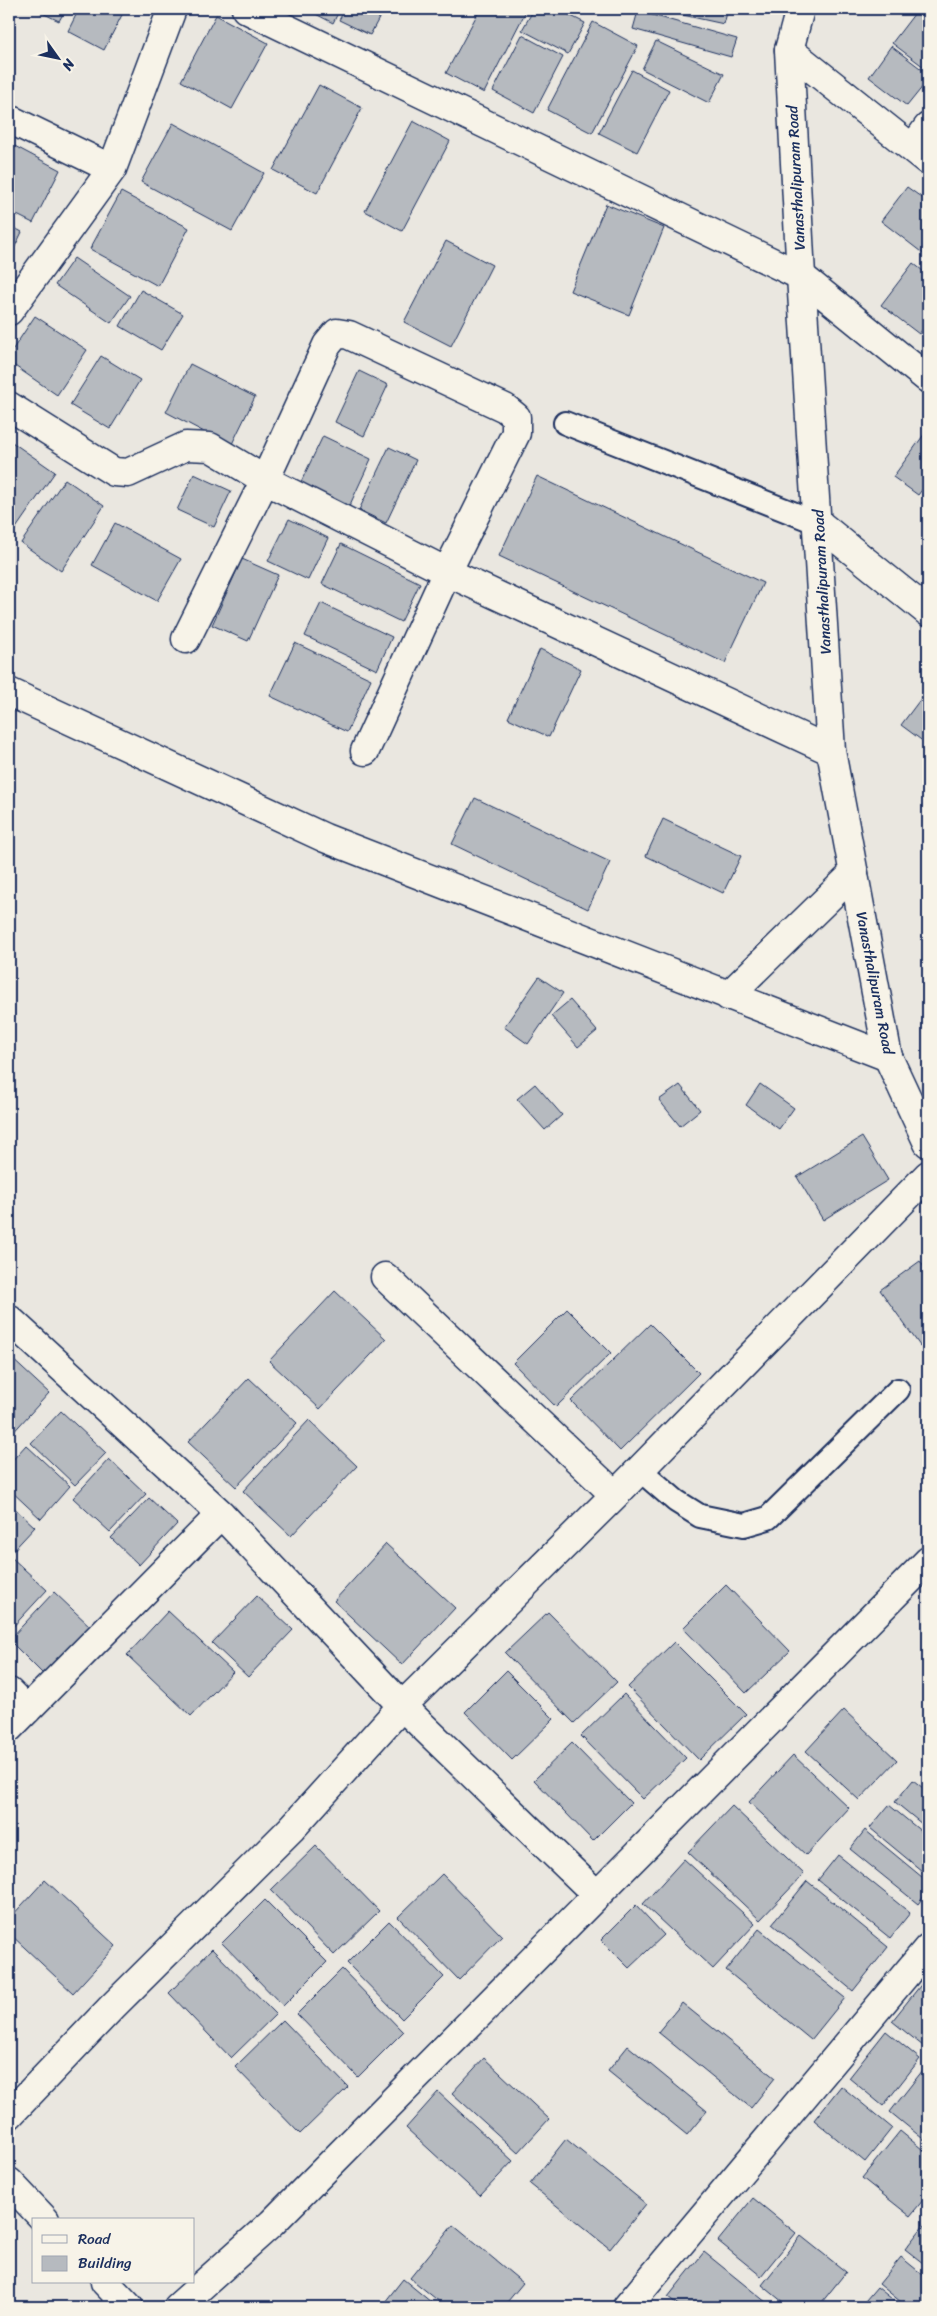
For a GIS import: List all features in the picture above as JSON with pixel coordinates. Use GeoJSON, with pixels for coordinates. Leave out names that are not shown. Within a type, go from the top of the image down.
{"type":"FeatureCollection","features":[{"type":"Feature","properties":{"kind":"street"},"geometry":{"type":"LineString","coordinates":[[9,311],[112,169],[172,9]]}},
{"type":"Feature","properties":{"kind":"street"},"geometry":{"type":"LineString","coordinates":[[246,9],[801,276],[928,378]]}},
{"type":"Feature","properties":{"kind":"street","name":"Vanasthalipuram Road"},"geometry":{"type":"LineString","coordinates":[[800,9],[789,50],[801,276],[831,751],[888,1057],[925,1124]]}},
{"type":"Feature","properties":{"kind":"street"},"geometry":{"type":"LineString","coordinates":[[789,50],[923,146]]}},
{"type":"Feature","properties":{"kind":"street"},"geometry":{"type":"LineString","coordinates":[[9,119],[112,169]]}},
{"type":"Feature","properties":{"kind":"street"},"geometry":{"type":"LineString","coordinates":[[186,638],[265,480],[327,345],[337,333],[349,335],[505,408],[516,417],[516,433],[447,572],[365,751]]}},
{"type":"Feature","properties":{"kind":"street"},"geometry":{"type":"LineString","coordinates":[[9,406],[114,472],[128,473],[186,446],[210,447],[265,480],[447,572],[831,751]]}},
{"type":"Feature","properties":{"kind":"street"},"geometry":{"type":"LineString","coordinates":[[818,523],[928,612]]}},
{"type":"Feature","properties":{"kind":"street"},"geometry":{"type":"LineString","coordinates":[[9,692],[324,838],[888,1057]]}},
{"type":"Feature","properties":{"kind":"street"},"geometry":{"type":"LineString","coordinates":[[728,996],[854,873]]}},
{"type":"Feature","properties":{"kind":"street"},"geometry":{"type":"LineString","coordinates":[[9,2115],[112,2007],[291,1829],[402,1706],[615,1496],[928,1175]]}},
{"type":"Feature","properties":{"kind":"street"},"geometry":{"type":"LineString","coordinates":[[385,1277],[615,1496]]}},
{"type":"Feature","properties":{"kind":"street"},"geometry":{"type":"LineString","coordinates":[[10,1320],[221,1514],[402,1706],[596,1894]]}},
{"type":"Feature","properties":{"kind":"street"},"geometry":{"type":"LineString","coordinates":[[15,1710],[221,1514]]}},
{"type":"Feature","properties":{"kind":"street"},"geometry":{"type":"LineString","coordinates":[[178,2307],[272,2223],[928,1561]]}},
{"type":"Feature","properties":{"kind":"street"},"geometry":{"type":"LineString","coordinates":[[627,2307],[928,1948]]}},
{"type":"Feature","properties":{"kind":"street"},"geometry":{"type":"LineString","coordinates":[[9,2182],[43,2218]]}},
{"type":"Feature","properties":{"kind":"street"},"geometry":{"type":"LineString","coordinates":[[107,2284],[129,2307]]}},
{"type":"Feature","properties":{"kind":"lane"},"geometry":{"type":"LineString","coordinates":[[565,423],[818,523]]}},
{"type":"Feature","properties":{"kind":"lane"},"geometry":{"type":"LineString","coordinates":[[640,1470],[676,1502],[700,1516],[744,1525],[768,1518],[898,1390]]}},
{"type":"Feature","properties":{"kind":"building"},"geometry":{"type":"Polygon","coordinates":[[[34,9],[66,9],[59,21],[34,9]]]}},
{"type":"Feature","properties":{"kind":"building"},"geometry":{"type":"Polygon","coordinates":[[[79,9],[125,9],[104,50],[68,31],[79,9]]]}},
{"type":"Feature","properties":{"kind":"building"},"geometry":{"type":"Polygon","coordinates":[[[306,9],[340,9],[333,23],[306,9]]]}},
{"type":"Feature","properties":{"kind":"building"},"geometry":{"type":"Polygon","coordinates":[[[345,9],[384,9],[370,35],[339,20],[345,9]]]}},
{"type":"Feature","properties":{"kind":"building"},"geometry":{"type":"Polygon","coordinates":[[[480,9],[527,9],[484,93],[446,73],[480,9]]]}},
{"type":"Feature","properties":{"kind":"building"},"geometry":{"type":"Polygon","coordinates":[[[534,9],[557,9],[585,23],[568,54],[522,30],[534,9]]]}},
{"type":"Feature","properties":{"kind":"building"},"geometry":{"type":"Polygon","coordinates":[[[655,9],[728,9],[724,24],[655,9]]]}},
{"type":"Feature","properties":{"kind":"building"},"geometry":{"type":"Polygon","coordinates":[[[918,9],[928,9],[928,70],[892,43],[918,9]]]}},
{"type":"Feature","properties":{"kind":"building"},"geometry":{"type":"Polygon","coordinates":[[[638,11],[737,39],[731,57],[633,29],[638,11]]]}},
{"type":"Feature","properties":{"kind":"building"},"geometry":{"type":"Polygon","coordinates":[[[216,15],[268,43],[232,109],[181,81],[216,15]]]}},
{"type":"Feature","properties":{"kind":"building"},"geometry":{"type":"Polygon","coordinates":[[[593,22],[638,46],[592,133],[547,110],[593,22]]]}},
{"type":"Feature","properties":{"kind":"building"},"geometry":{"type":"Polygon","coordinates":[[[522,35],[563,57],[534,113],[493,91],[522,35]]]}},
{"type":"Feature","properties":{"kind":"building"},"geometry":{"type":"Polygon","coordinates":[[[656,41],[724,74],[709,103],[642,69],[656,41]]]}},
{"type":"Feature","properties":{"kind":"building"},"geometry":{"type":"Polygon","coordinates":[[[891,46],[928,74],[928,80],[907,106],[869,77],[891,46]]]}},
{"type":"Feature","properties":{"kind":"building"},"geometry":{"type":"Polygon","coordinates":[[[632,70],[669,90],[637,152],[599,133],[632,70]]]}},
{"type":"Feature","properties":{"kind":"building"},"geometry":{"type":"Polygon","coordinates":[[[319,85],[362,108],[317,193],[273,170],[319,85]]]}},
{"type":"Feature","properties":{"kind":"building"},"geometry":{"type":"Polygon","coordinates":[[[413,121],[450,141],[402,231],[365,211],[413,121]]]}},
{"type":"Feature","properties":{"kind":"building"},"geometry":{"type":"Polygon","coordinates":[[[173,123],[264,173],[232,231],[141,182],[173,123]]]}},
{"type":"Feature","properties":{"kind":"building"},"geometry":{"type":"Polygon","coordinates":[[[9,143],[60,170],[33,223],[9,211],[9,143]]]}},
{"type":"Feature","properties":{"kind":"building"},"geometry":{"type":"Polygon","coordinates":[[[907,187],[928,202],[928,250],[925,255],[881,221],[907,187]]]}},
{"type":"Feature","properties":{"kind":"building"},"geometry":{"type":"Polygon","coordinates":[[[121,192],[189,228],[158,286],[90,249],[121,192]]]}},
{"type":"Feature","properties":{"kind":"building"},"geometry":{"type":"Polygon","coordinates":[[[606,204],[664,228],[629,315],[570,291],[606,204]]]}},
{"type":"Feature","properties":{"kind":"building"},"geometry":{"type":"Polygon","coordinates":[[[9,225],[22,232],[9,259],[9,225]]]}},
{"type":"Feature","properties":{"kind":"building"},"geometry":{"type":"Polygon","coordinates":[[[446,241],[492,265],[451,346],[404,322],[446,241]]]}},
{"type":"Feature","properties":{"kind":"building"},"geometry":{"type":"Polygon","coordinates":[[[74,258],[130,296],[111,323],[55,285],[74,258]]]}},
{"type":"Feature","properties":{"kind":"building"},"geometry":{"type":"Polygon","coordinates":[[[913,263],[928,275],[928,322],[919,334],[881,305],[913,263]]]}},
{"type":"Feature","properties":{"kind":"building"},"geometry":{"type":"Polygon","coordinates":[[[141,290],[183,314],[161,350],[120,326],[141,290]]]}},
{"type":"Feature","properties":{"kind":"building"},"geometry":{"type":"Polygon","coordinates":[[[35,316],[87,350],[57,395],[9,362],[9,355],[35,316]]]}},
{"type":"Feature","properties":{"kind":"building"},"geometry":{"type":"Polygon","coordinates":[[[101,356],[140,380],[110,429],[70,405],[101,356]]]}},
{"type":"Feature","properties":{"kind":"building"},"geometry":{"type":"Polygon","coordinates":[[[190,364],[255,397],[231,446],[166,412],[190,364]]]}},
{"type":"Feature","properties":{"kind":"building"},"geometry":{"type":"Polygon","coordinates":[[[359,371],[388,385],[364,436],[335,422],[359,371]]]}},
{"type":"Feature","properties":{"kind":"building"},"geometry":{"type":"Polygon","coordinates":[[[928,429],[928,482],[918,495],[893,477],[928,429]]]}},
{"type":"Feature","properties":{"kind":"building"},"geometry":{"type":"Polygon","coordinates":[[[323,436],[371,459],[348,509],[299,486],[323,436]]]}},
{"type":"Feature","properties":{"kind":"building"},"geometry":{"type":"Polygon","coordinates":[[[9,440],[55,472],[12,534],[9,532],[9,440]]]}},
{"type":"Feature","properties":{"kind":"building"},"geometry":{"type":"Polygon","coordinates":[[[389,447],[416,460],[386,523],[359,510],[389,447]]]}},
{"type":"Feature","properties":{"kind":"building"},"geometry":{"type":"Polygon","coordinates":[[[194,474],[231,491],[214,527],[177,510],[194,474]]]}},
{"type":"Feature","properties":{"kind":"building"},"geometry":{"type":"Polygon","coordinates":[[[537,476],[763,583],[725,663],[499,556],[537,476]]]}},
{"type":"Feature","properties":{"kind":"building"},"geometry":{"type":"Polygon","coordinates":[[[65,479],[104,506],[61,571],[21,543],[65,479]]]}},
{"type":"Feature","properties":{"kind":"building"},"geometry":{"type":"Polygon","coordinates":[[[289,519],[328,538],[308,580],[268,561],[289,519]]]}},
{"type":"Feature","properties":{"kind":"building"},"geometry":{"type":"Polygon","coordinates":[[[115,523],[181,559],[157,601],[92,565],[115,523]]]}},
{"type":"Feature","properties":{"kind":"building"},"geometry":{"type":"Polygon","coordinates":[[[341,544],[420,583],[401,622],[322,584],[341,544]]]}},
{"type":"Feature","properties":{"kind":"building"},"geometry":{"type":"Polygon","coordinates":[[[242,559],[278,575],[248,641],[212,625],[242,559]]]}},
{"type":"Feature","properties":{"kind":"building"},"geometry":{"type":"Polygon","coordinates":[[[321,603],[392,637],[377,670],[305,636],[321,603]]]}},
{"type":"Feature","properties":{"kind":"building"},"geometry":{"type":"Polygon","coordinates":[[[295,643],[371,679],[347,732],[270,696],[295,643]]]}},
{"type":"Feature","properties":{"kind":"building"},"geometry":{"type":"Polygon","coordinates":[[[540,649],[581,669],[549,737],[508,718],[540,649]]]}},
{"type":"Feature","properties":{"kind":"building"},"geometry":{"type":"Polygon","coordinates":[[[928,689],[928,745],[901,725],[928,689]]]}},
{"type":"Feature","properties":{"kind":"building"},"geometry":{"type":"Polygon","coordinates":[[[475,798],[610,862],[588,909],[452,844],[475,798]]]}},
{"type":"Feature","properties":{"kind":"building"},"geometry":{"type":"Polygon","coordinates":[[[663,819],[741,856],[723,893],[646,856],[663,819]]]}},
{"type":"Feature","properties":{"kind":"building"},"geometry":{"type":"Polygon","coordinates":[[[539,977],[563,993],[528,1044],[504,1027],[539,977]]]}},
{"type":"Feature","properties":{"kind":"building"},"geometry":{"type":"Polygon","coordinates":[[[570,1000],[597,1031],[578,1047],[551,1016],[570,1000]]]}},
{"type":"Feature","properties":{"kind":"building"},"geometry":{"type":"Polygon","coordinates":[[[535,1084],[562,1115],[545,1130],[517,1099],[535,1084]]]}},
{"type":"Feature","properties":{"kind":"building"},"geometry":{"type":"Polygon","coordinates":[[[760,1084],[794,1108],[779,1129],[746,1105],[760,1084]]]}},
{"type":"Feature","properties":{"kind":"building"},"geometry":{"type":"Polygon","coordinates":[[[680,1085],[700,1110],[680,1126],[659,1100],[680,1085]]]}},
{"type":"Feature","properties":{"kind":"building"},"geometry":{"type":"Polygon","coordinates":[[[862,1137],[888,1180],[823,1220],[797,1177],[862,1137]]]}},
{"type":"Feature","properties":{"kind":"building"},"geometry":{"type":"Polygon","coordinates":[[[920,1261],[928,1273],[928,1357],[880,1290],[920,1261]]]}},
{"type":"Feature","properties":{"kind":"building"},"geometry":{"type":"Polygon","coordinates":[[[335,1291],[386,1339],[320,1409],[269,1361],[335,1291]]]}},
{"type":"Feature","properties":{"kind":"building"},"geometry":{"type":"Polygon","coordinates":[[[567,1309],[611,1353],[556,1407],[513,1363],[567,1309]]]}},
{"type":"Feature","properties":{"kind":"building"},"geometry":{"type":"Polygon","coordinates":[[[650,1324],[699,1373],[620,1451],[571,1401],[650,1324]]]}},
{"type":"Feature","properties":{"kind":"building"},"geometry":{"type":"Polygon","coordinates":[[[9,1356],[49,1393],[9,1437],[9,1356]]]}},
{"type":"Feature","properties":{"kind":"building"},"geometry":{"type":"Polygon","coordinates":[[[249,1378],[297,1423],[236,1487],[188,1442],[249,1378]]]}},
{"type":"Feature","properties":{"kind":"building"},"geometry":{"type":"Polygon","coordinates":[[[61,1411],[106,1453],[75,1485],[31,1443],[61,1411]]]}},
{"type":"Feature","properties":{"kind":"building"},"geometry":{"type":"Polygon","coordinates":[[[309,1420],[357,1466],[291,1536],[243,1491],[309,1420]]]}},
{"type":"Feature","properties":{"kind":"building"},"geometry":{"type":"Polygon","coordinates":[[[26,1445],[70,1486],[41,1519],[9,1489],[9,1464],[26,1445]]]}},
{"type":"Feature","properties":{"kind":"building"},"geometry":{"type":"Polygon","coordinates":[[[109,1459],[146,1494],[110,1532],[73,1498],[109,1459]]]}},
{"type":"Feature","properties":{"kind":"building"},"geometry":{"type":"Polygon","coordinates":[[[149,1498],[177,1524],[139,1565],[111,1538],[149,1498]]]}},
{"type":"Feature","properties":{"kind":"building"},"geometry":{"type":"Polygon","coordinates":[[[9,1503],[35,1527],[9,1555],[9,1503]]]}},
{"type":"Feature","properties":{"kind":"building"},"geometry":{"type":"Polygon","coordinates":[[[386,1544],[455,1608],[402,1665],[334,1601],[386,1544]]]}},
{"type":"Feature","properties":{"kind":"building"},"geometry":{"type":"Polygon","coordinates":[[[11,1557],[47,1590],[9,1631],[9,1559],[11,1557]]]}},
{"type":"Feature","properties":{"kind":"building"},"geometry":{"type":"Polygon","coordinates":[[[726,1585],[790,1651],[746,1693],[683,1628],[726,1585]]]}},
{"type":"Feature","properties":{"kind":"building"},"geometry":{"type":"Polygon","coordinates":[[[54,1592],[91,1627],[45,1676],[9,1640],[54,1592]]]}},
{"type":"Feature","properties":{"kind":"building"},"geometry":{"type":"Polygon","coordinates":[[[257,1596],[293,1630],[248,1677],[212,1643],[257,1596]]]}},
{"type":"Feature","properties":{"kind":"building"},"geometry":{"type":"Polygon","coordinates":[[[168,1611],[233,1672],[191,1716],[127,1655],[168,1611]]]}},
{"type":"Feature","properties":{"kind":"building"},"geometry":{"type":"Polygon","coordinates":[[[548,1612],[617,1682],[574,1723],[505,1653],[548,1612]]]}},
{"type":"Feature","properties":{"kind":"building"},"geometry":{"type":"Polygon","coordinates":[[[674,1642],[746,1714],[699,1760],[628,1687],[674,1642]]]}},
{"type":"Feature","properties":{"kind":"building"},"geometry":{"type":"Polygon","coordinates":[[[506,1671],[554,1719],[512,1760],[465,1712],[506,1671]]]}},
{"type":"Feature","properties":{"kind":"building"},"geometry":{"type":"Polygon","coordinates":[[[624,1694],[686,1758],[643,1799],[581,1736],[624,1694]]]}},
{"type":"Feature","properties":{"kind":"building"},"geometry":{"type":"Polygon","coordinates":[[[844,1710],[897,1760],[859,1800],[806,1751],[844,1710]]]}},
{"type":"Feature","properties":{"kind":"building"},"geometry":{"type":"Polygon","coordinates":[[[572,1743],[631,1803],[593,1841],[534,1780],[572,1743]]]}},
{"type":"Feature","properties":{"kind":"building"},"geometry":{"type":"Polygon","coordinates":[[[793,1755],[849,1808],[806,1855],[749,1802],[793,1755]]]}},
{"type":"Feature","properties":{"kind":"building"},"geometry":{"type":"Polygon","coordinates":[[[913,1780],[928,1792],[928,1829],[895,1802],[913,1780]]]}},
{"type":"Feature","properties":{"kind":"building"},"geometry":{"type":"Polygon","coordinates":[[[889,1805],[928,1837],[928,1876],[870,1828],[889,1805]]]}},
{"type":"Feature","properties":{"kind":"building"},"geometry":{"type":"Polygon","coordinates":[[[732,1806],[804,1874],[760,1920],[688,1852],[732,1806]]]}},
{"type":"Feature","properties":{"kind":"building"},"geometry":{"type":"Polygon","coordinates":[[[865,1830],[928,1882],[928,1891],[918,1904],[850,1849],[865,1830]]]}},
{"type":"Feature","properties":{"kind":"building"},"geometry":{"type":"Polygon","coordinates":[[[316,1846],[379,1911],[334,1955],[271,1890],[316,1846]]]}},
{"type":"Feature","properties":{"kind":"building"},"geometry":{"type":"Polygon","coordinates":[[[838,1855],[910,1913],[890,1938],[818,1880],[838,1855]]]}},
{"type":"Feature","properties":{"kind":"building"},"geometry":{"type":"Polygon","coordinates":[[[684,1859],[755,1924],[713,1969],[643,1904],[684,1859]]]}},
{"type":"Feature","properties":{"kind":"building"},"geometry":{"type":"Polygon","coordinates":[[[442,1874],[502,1936],[459,1980],[398,1917],[442,1874]]]}},
{"type":"Feature","properties":{"kind":"building"},"geometry":{"type":"Polygon","coordinates":[[[45,1880],[116,1946],[73,1993],[9,1933],[9,1919],[45,1880]]]}},
{"type":"Feature","properties":{"kind":"building"},"geometry":{"type":"Polygon","coordinates":[[[807,1881],[888,1947],[853,1991],[772,1924],[807,1881]]]}},
{"type":"Feature","properties":{"kind":"building"},"geometry":{"type":"Polygon","coordinates":[[[265,1900],[327,1962],[283,2006],[222,1943],[265,1900]]]}},
{"type":"Feature","properties":{"kind":"building"},"geometry":{"type":"Polygon","coordinates":[[[636,1905],[664,1935],[629,1968],[601,1940],[636,1905]]]}},
{"type":"Feature","properties":{"kind":"building"},"geometry":{"type":"Polygon","coordinates":[[[389,1921],[444,1977],[402,2019],[347,1963],[389,1921]]]}},
{"type":"Feature","properties":{"kind":"building"},"geometry":{"type":"Polygon","coordinates":[[[759,1929],[845,1998],[811,2040],[726,1970],[759,1929]]]}},
{"type":"Feature","properties":{"kind":"building"},"geometry":{"type":"Polygon","coordinates":[[[212,1949],[276,2014],[231,2058],[169,1993],[212,1949]]]}},
{"type":"Feature","properties":{"kind":"building"},"geometry":{"type":"Polygon","coordinates":[[[342,1969],[403,2032],[358,2077],[297,2014],[342,1969]]]}},
{"type":"Feature","properties":{"kind":"building"},"geometry":{"type":"Polygon","coordinates":[[[928,1976],[928,2050],[892,2021],[928,1976]]]}},
{"type":"Feature","properties":{"kind":"building"},"geometry":{"type":"Polygon","coordinates":[[[682,2003],[775,2078],[751,2108],[658,2032],[682,2003]]]}},
{"type":"Feature","properties":{"kind":"building"},"geometry":{"type":"Polygon","coordinates":[[[283,2020],[348,2087],[300,2134],[235,2067],[283,2020]]]}},
{"type":"Feature","properties":{"kind":"building"},"geometry":{"type":"Polygon","coordinates":[[[886,2031],[920,2059],[883,2106],[849,2078],[886,2031]]]}},
{"type":"Feature","properties":{"kind":"building"},"geometry":{"type":"Polygon","coordinates":[[[628,2046],[707,2111],[687,2135],[608,2071],[628,2046]]]}},
{"type":"Feature","properties":{"kind":"building"},"geometry":{"type":"Polygon","coordinates":[[[484,2058],[549,2119],[518,2153],[452,2093],[484,2058]]]}},
{"type":"Feature","properties":{"kind":"building"},"geometry":{"type":"Polygon","coordinates":[[[923,2070],[928,2074],[928,2143],[890,2112],[923,2070]]]}},
{"type":"Feature","properties":{"kind":"building"},"geometry":{"type":"Polygon","coordinates":[[[841,2086],[892,2128],[865,2162],[814,2120],[841,2086]]]}},
{"type":"Feature","properties":{"kind":"building"},"geometry":{"type":"Polygon","coordinates":[[[438,2092],[513,2161],[480,2196],[406,2128],[438,2092]]]}},
{"type":"Feature","properties":{"kind":"building"},"geometry":{"type":"Polygon","coordinates":[[[900,2131],[928,2154],[928,2194],[910,2216],[862,2178],[900,2131]]]}},
{"type":"Feature","properties":{"kind":"building"},"geometry":{"type":"Polygon","coordinates":[[[566,2139],[646,2204],[610,2249],[530,2184],[566,2139]]]}},
{"type":"Feature","properties":{"kind":"building"},"geometry":{"type":"Polygon","coordinates":[[[753,2198],[796,2233],[761,2276],[718,2241],[753,2198]]]}},
{"type":"Feature","properties":{"kind":"building"},"geometry":{"type":"Polygon","coordinates":[[[928,2220],[928,2267],[905,2249],[928,2220]]]}},
{"type":"Feature","properties":{"kind":"building"},"geometry":{"type":"Polygon","coordinates":[[[453,2225],[523,2283],[503,2307],[446,2307],[410,2278],[453,2225]]]}},
{"type":"Feature","properties":{"kind":"building"},"geometry":{"type":"Polygon","coordinates":[[[801,2236],[846,2272],[818,2307],[789,2307],[762,2285],[801,2236]]]}},
{"type":"Feature","properties":{"kind":"building"},"geometry":{"type":"Polygon","coordinates":[[[704,2252],[772,2307],[681,2307],[668,2297],[704,2252]]]}},
{"type":"Feature","properties":{"kind":"building"},"geometry":{"type":"Polygon","coordinates":[[[901,2257],[928,2279],[928,2307],[907,2307],[879,2284],[901,2257]]]}},
{"type":"Feature","properties":{"kind":"building"},"geometry":{"type":"Polygon","coordinates":[[[403,2279],[437,2307],[381,2307],[403,2279]]]}},
{"type":"Feature","properties":{"kind":"building"},"geometry":{"type":"Polygon","coordinates":[[[877,2287],[902,2307],[860,2307],[877,2287]]]}}]}
